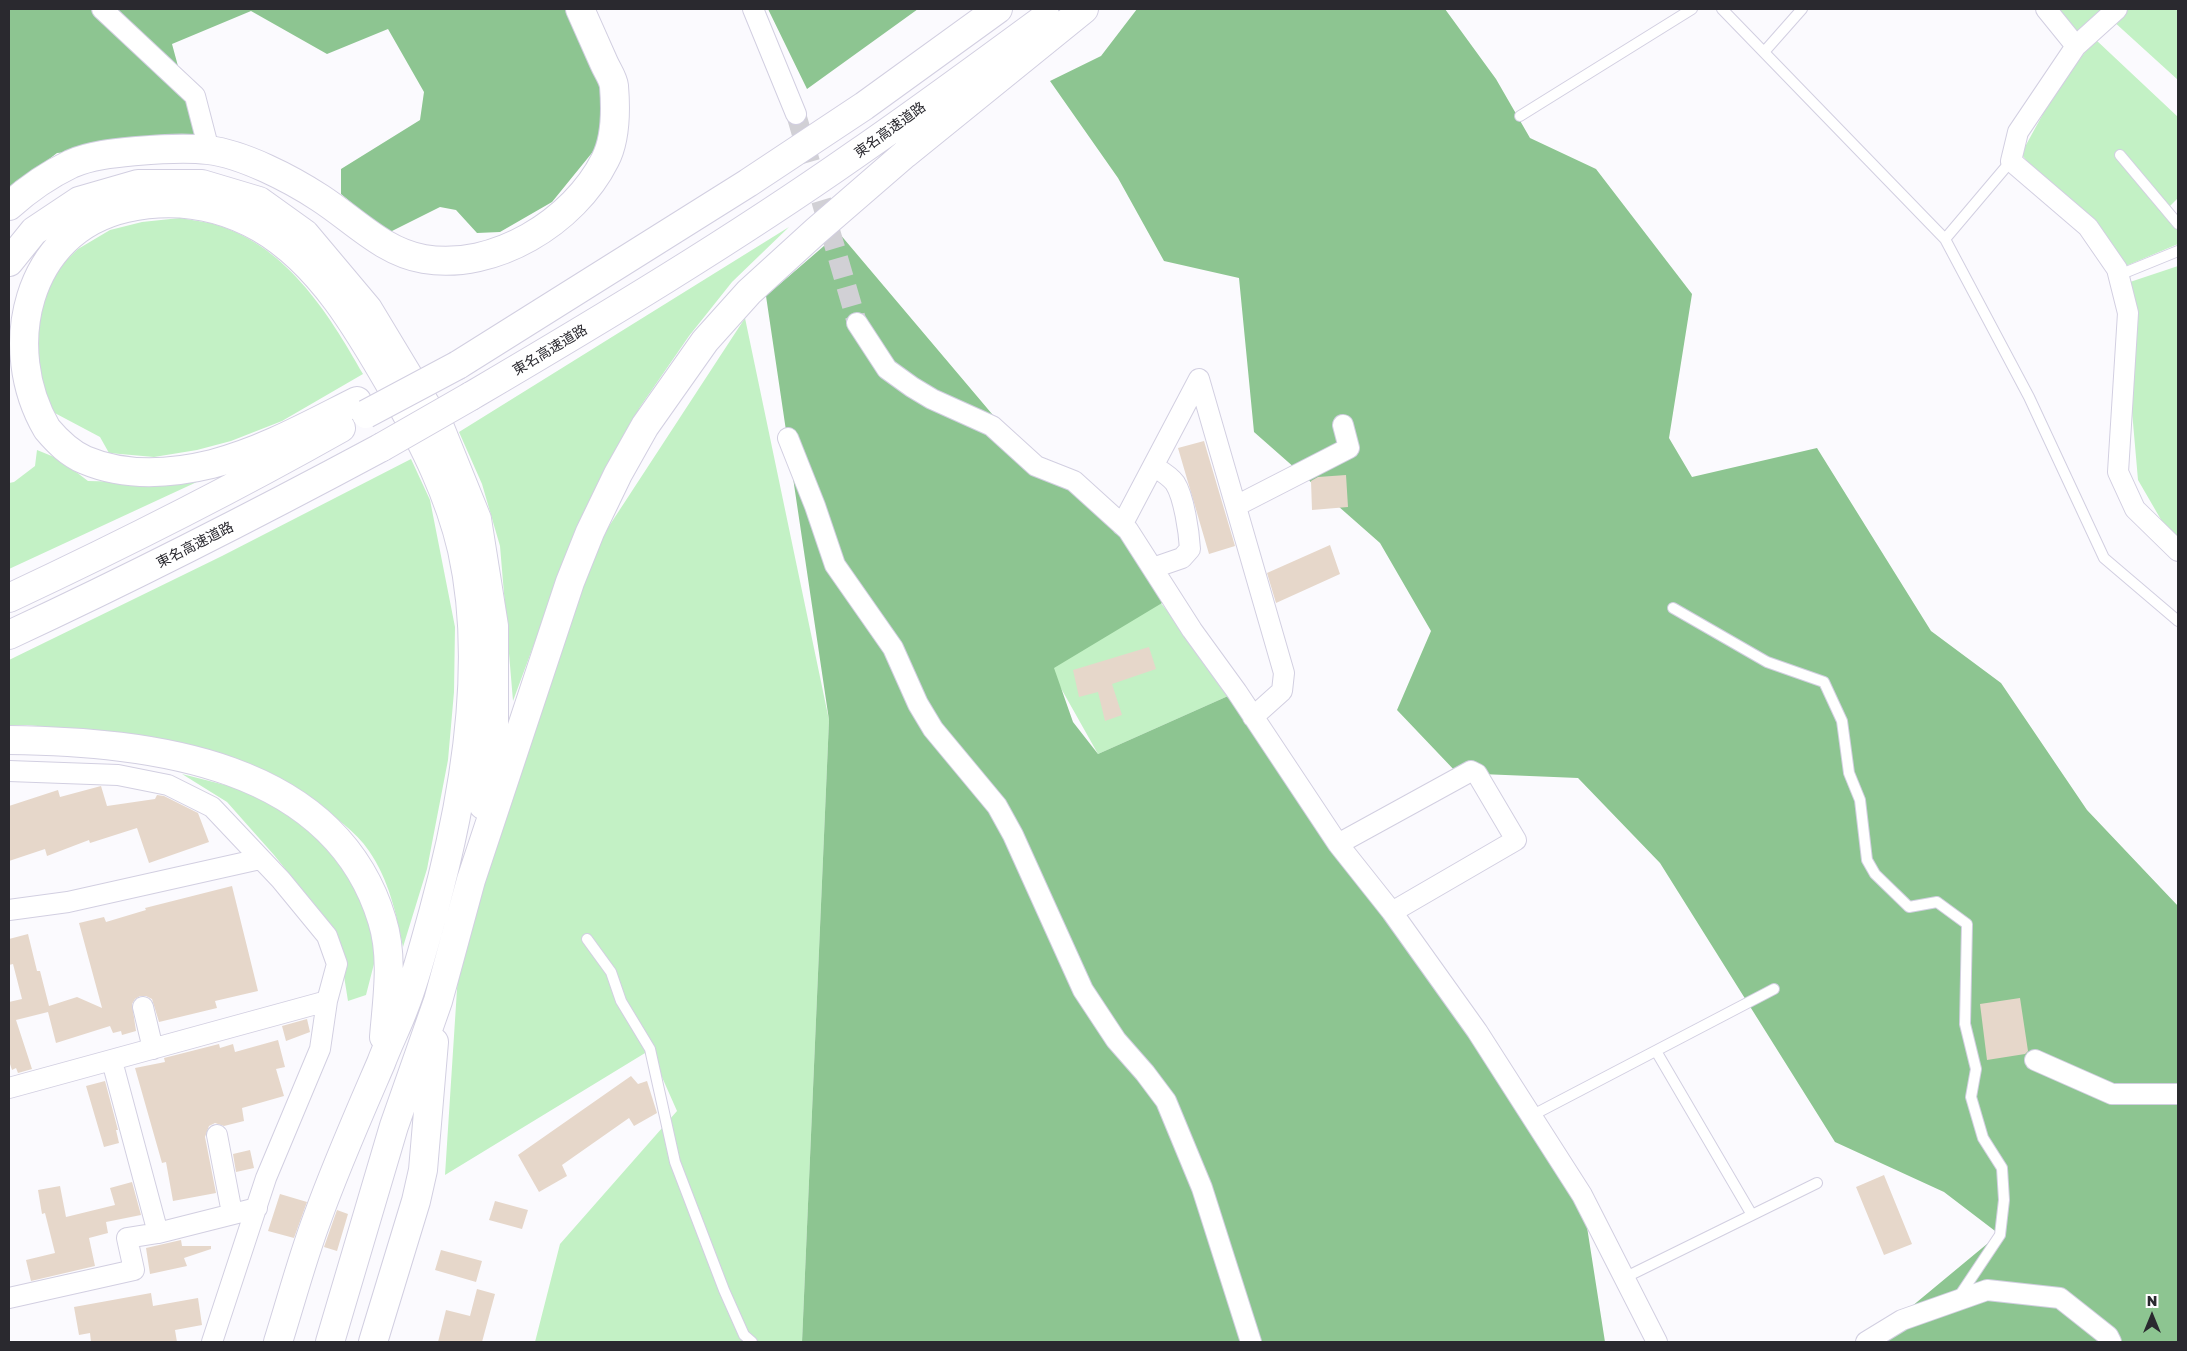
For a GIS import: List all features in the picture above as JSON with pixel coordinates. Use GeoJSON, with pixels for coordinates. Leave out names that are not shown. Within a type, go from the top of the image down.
{"type":"FeatureCollection","features":[{"type":"Feature","properties":{"kind":"main road"},"geometry":{"type":"LineString","coordinates":[[9,206],[38,182],[73,163],[113,153],[165,149],[209,150],[251,162],[289,180],[320,198],[392,249],[423,259],[449,261],[492,254],[528,237],[560,216],[588,189],[606,159],[614,130],[614,84],[580,9]]}},
{"type":"Feature","properties":{"kind":"main road"},"geometry":{"type":"LineString","coordinates":[[9,598],[112,550],[234,488],[362,408],[452,358],[748,183],[864,106],[998,9]]}},
{"type":"Feature","properties":{"kind":"main road","name":"東名高速道路"},"geometry":{"type":"LineString","coordinates":[[9,635],[117,585],[264,510],[382,447],[582,331],[740,231],[855,154],[1058,9]]}},
{"type":"Feature","properties":{"kind":"main road"},"geometry":{"type":"LineString","coordinates":[[330,1342],[394,1126],[438,1001],[471,880],[570,582],[590,532],[618,474],[645,426],[705,341],[749,292],[905,154],[1084,9]]}},
{"type":"Feature","properties":{"kind":"main road"},"geometry":{"type":"LineString","coordinates":[[9,262],[34,231],[79,201],[138,184],[202,184],[259,201],[304,234],[368,309],[442,430],[477,519],[494,626],[494,735],[471,880]]}},
{"type":"Feature","properties":{"kind":"main road"},"geometry":{"type":"LineString","coordinates":[[278,1342],[316,1222],[381,1061],[403,1013],[444,872],[466,758],[471,708],[471,626],[463,552],[453,515],[426,448],[350,319],[304,262],[282,243],[259,228],[233,215],[208,207],[177,202],[148,203],[116,211],[93,220],[68,234],[35,266],[17,303],[10,330],[10,354],[15,376],[32,414],[65,448],[84,460],[108,468],[129,472],[156,472],[214,464],[362,408]]}},
{"type":"Feature","properties":{"kind":"main road"},"geometry":{"type":"LineString","coordinates":[[9,740],[69,741],[117,746],[194,761],[228,771],[266,786],[291,799],[329,829],[359,866],[383,921],[388,949],[388,976],[381,1061]]}},
{"type":"Feature","properties":{"kind":"main road"},"geometry":{"type":"LineString","coordinates":[[373,1342],[416,1201],[423,1170],[438,1001]]}},
{"type":"Feature","properties":{"kind":"street"},"geometry":{"type":"LineString","coordinates":[[102,9],[195,96],[209,150]]}},
{"type":"Feature","properties":{"kind":"street"},"geometry":{"type":"LineString","coordinates":[[753,9],[796,114]]}},
{"type":"Feature","properties":{"kind":"street"},"geometry":{"type":"LineString","coordinates":[[2046,9],[2076,46]]}},
{"type":"Feature","properties":{"kind":"street"},"geometry":{"type":"LineString","coordinates":[[2117,9],[2076,46],[2018,132],[2012,160],[2088,227],[2117,269],[2128,313],[2118,472],[2134,509],[2178,551]]}},
{"type":"Feature","properties":{"kind":"street"},"geometry":{"type":"LineString","coordinates":[[857,323],[887,369],[932,399],[992,426],[1036,466],[1074,481],[1128,530],[1192,630],[1338,844],[1392,912],[1477,1031],[1582,1195],[1657,1342]]}},
{"type":"Feature","properties":{"kind":"street"},"geometry":{"type":"LineString","coordinates":[[1122,525],[1198,379],[1284,674],[1282,691],[1253,717]]}},
{"type":"Feature","properties":{"kind":"street"},"geometry":{"type":"LineString","coordinates":[[1236,506],[1349,448],[1343,425]]}},
{"type":"Feature","properties":{"kind":"street"},"geometry":{"type":"LineString","coordinates":[[788,438],[815,506],[835,566],[893,648],[918,704],[932,729],[997,806],[1013,835],[1083,990],[1116,1040],[1166,1101],[1202,1188],[1220,1240],[1243,1324],[1251,1342]]}},
{"type":"Feature","properties":{"kind":"street"},"geometry":{"type":"LineString","coordinates":[[1153,466],[1167,474],[1176,485],[1189,536],[1190,549],[1182,558],[1153,568]]}},
{"type":"Feature","properties":{"kind":"street"},"geometry":{"type":"LineString","coordinates":[[1338,844],[1471,770],[1477,774],[1516,840],[1392,912]]}},
{"type":"Feature","properties":{"kind":"street"},"geometry":{"type":"LineString","coordinates":[[9,771],[118,775],[168,785],[212,807],[281,880],[327,936],[337,964],[327,1002],[320,1049],[266,1178],[212,1342]]}},
{"type":"Feature","properties":{"kind":"street"},"geometry":{"type":"LineString","coordinates":[[9,910],[68,902],[260,859]]}},
{"type":"Feature","properties":{"kind":"street"},"geometry":{"type":"LineString","coordinates":[[9,1088],[327,1002]]}},
{"type":"Feature","properties":{"kind":"street"},"geometry":{"type":"LineString","coordinates":[[143,1007],[154,1049]]}},
{"type":"Feature","properties":{"kind":"street"},"geometry":{"type":"LineString","coordinates":[[112,1060],[158,1233]]}},
{"type":"Feature","properties":{"kind":"street"},"geometry":{"type":"LineString","coordinates":[[2035,1060],[2112,1094],[2178,1094]]}},
{"type":"Feature","properties":{"kind":"street"},"geometry":{"type":"LineString","coordinates":[[218,1135],[232,1213]]}},
{"type":"Feature","properties":{"kind":"street"},"geometry":{"type":"LineString","coordinates":[[9,1298],[134,1270],[127,1238],[158,1233],[256,1208]]}},
{"type":"Feature","properties":{"kind":"street"},"geometry":{"type":"LineString","coordinates":[[1866,1342],[1902,1320],[1987,1290],[2060,1298],[2108,1336],[2111,1342]]}},
{"type":"Feature","properties":{"kind":"lane"},"geometry":{"type":"LineString","coordinates":[[1520,116],[1692,9]]}},
{"type":"Feature","properties":{"kind":"lane"},"geometry":{"type":"LineString","coordinates":[[1722,9],[1731,13],[1764,52],[1945,239],[2028,396],[2104,558],[2178,621]]}},
{"type":"Feature","properties":{"kind":"lane"},"geometry":{"type":"LineString","coordinates":[[1764,52],[1802,9]]}},
{"type":"Feature","properties":{"kind":"lane"},"geometry":{"type":"LineString","coordinates":[[2120,155],[2178,224]]}},
{"type":"Feature","properties":{"kind":"lane"},"geometry":{"type":"LineString","coordinates":[[1945,239],[2012,160]]}},
{"type":"Feature","properties":{"kind":"lane"},"geometry":{"type":"LineString","coordinates":[[2118,275],[2178,251]]}},
{"type":"Feature","properties":{"kind":"lane"},"geometry":{"type":"LineString","coordinates":[[1673,608],[1767,662],[1824,682],[1842,721],[1849,773],[1860,800],[1867,860],[1875,874],[1910,907],[1937,902],[1967,924],[1965,1024],[1976,1068],[1971,1097],[1983,1138],[2002,1168],[2004,1200],[2000,1235],[1956,1301]]}},
{"type":"Feature","properties":{"kind":"lane"},"geometry":{"type":"LineString","coordinates":[[587,940],[611,972],[621,1001],[650,1049],[675,1162],[724,1290],[744,1335],[752,1342]]}},
{"type":"Feature","properties":{"kind":"lane"},"geometry":{"type":"LineString","coordinates":[[1531,1116],[1774,989]]}},
{"type":"Feature","properties":{"kind":"lane"},"geometry":{"type":"LineString","coordinates":[[1656,1051],[1752,1215]]}},
{"type":"Feature","properties":{"kind":"lane"},"geometry":{"type":"LineString","coordinates":[[1624,1278],[1817,1182]]}},
{"type":"Feature","properties":{"kind":"green space"},"geometry":{"type":"Polygon","coordinates":[[[9,9],[569,9],[604,81],[600,143],[552,202],[500,232],[477,233],[456,210],[440,207],[388,233],[341,194],[341,169],[420,120],[424,92],[388,29],[327,54],[251,11],[172,44],[198,140],[57,153],[9,190],[9,9]]]}},
{"type":"Feature","properties":{"kind":"green space"},"geometry":{"type":"Polygon","coordinates":[[[768,9],[918,9],[807,89],[768,9]]]}},
{"type":"Feature","properties":{"kind":"green space"},"geometry":{"type":"Polygon","coordinates":[[[1137,9],[1445,9],[1496,79],[1530,138],[1596,169],[1692,294],[1669,438],[1692,477],[1817,448],[1931,631],[2001,683],[2087,810],[2178,906],[2178,1342],[1879,1342],[1876,1336],[1999,1234],[1944,1192],[1835,1142],[1660,863],[1578,778],[1457,773],[1397,710],[1431,631],[1380,543],[1254,432],[1239,278],[1164,261],[1118,178],[1050,81],[1101,56],[1137,9]]]}},
{"type":"Feature","properties":{"kind":"green space"},"geometry":{"type":"Polygon","coordinates":[[[2053,9],[2178,9],[2178,80],[2101,10],[2076,36],[2053,9]]]}},
{"type":"Feature","properties":{"kind":"green space"},"geometry":{"type":"Polygon","coordinates":[[[2095,39],[2178,117],[2178,198],[2170,206],[2178,227],[2178,244],[2121,268],[2021,154],[2055,92],[2095,39]]]}},
{"type":"Feature","properties":{"kind":"green space"},"geometry":{"type":"Polygon","coordinates":[[[180,218],[210,223],[236,232],[260,246],[282,263],[319,304],[363,374],[282,421],[231,441],[197,450],[154,457],[109,453],[100,437],[51,411],[38,388],[30,324],[57,269],[78,249],[110,230],[142,222],[180,218]]]}},
{"type":"Feature","properties":{"kind":"green space"},"geometry":{"type":"Polygon","coordinates":[[[789,227],[732,282],[689,336],[640,407],[577,528],[513,701],[500,546],[482,484],[459,432],[789,227]]]}},
{"type":"Feature","properties":{"kind":"green space"},"geometry":{"type":"Polygon","coordinates":[[[839,233],[1036,466],[1119,523],[1172,597],[1054,668],[1073,722],[1098,754],[1237,692],[1582,1195],[1605,1342],[802,1342],[829,720],[766,296],[839,233]]]}},
{"type":"Feature","properties":{"kind":"green space"},"geometry":{"type":"Polygon","coordinates":[[[2178,266],[2178,549],[2138,480],[2121,285],[2178,266]]]}},
{"type":"Feature","properties":{"kind":"green space"},"geometry":{"type":"Polygon","coordinates":[[[745,318],[829,720],[802,1342],[535,1342],[560,1244],[677,1111],[650,1050],[445,1175],[462,912],[598,543],[745,318]]]}},
{"type":"Feature","properties":{"kind":"green space"},"geometry":{"type":"Polygon","coordinates":[[[37,450],[59,459],[88,481],[199,481],[9,569],[9,483],[14,482],[35,466],[37,450]]]}},
{"type":"Feature","properties":{"kind":"green space"},"geometry":{"type":"Polygon","coordinates":[[[411,459],[430,500],[455,627],[454,692],[448,760],[427,869],[403,947],[391,897],[376,862],[358,837],[314,802],[100,732],[9,725],[9,660],[222,556],[411,459]]]}},
{"type":"Feature","properties":{"kind":"green space"},"geometry":{"type":"Polygon","coordinates":[[[1159,601],[1237,692],[1098,754],[1049,667],[1159,601]]]}},
{"type":"Feature","properties":{"kind":"green space"},"geometry":{"type":"Polygon","coordinates":[[[182,774],[229,786],[276,804],[314,831],[343,861],[372,924],[375,960],[366,995],[348,1001],[340,951],[324,917],[274,855],[227,802],[182,774]]]}},
{"type":"Feature","properties":{"kind":"building"},"geometry":{"type":"Polygon","coordinates":[[[1204,441],[1235,546],[1209,554],[1178,448],[1204,441]]]}},
{"type":"Feature","properties":{"kind":"building"},"geometry":{"type":"Polygon","coordinates":[[[1346,475],[1348,507],[1312,510],[1311,481],[1318,477],[1346,475]]]}},
{"type":"Feature","properties":{"kind":"building"},"geometry":{"type":"Polygon","coordinates":[[[1330,545],[1340,574],[1276,603],[1267,573],[1330,545]]]}},
{"type":"Feature","properties":{"kind":"building"},"geometry":{"type":"Polygon","coordinates":[[[1149,647],[1156,669],[1112,684],[1122,715],[1105,721],[1098,692],[1079,697],[1073,670],[1149,647]]]}},
{"type":"Feature","properties":{"kind":"building"},"geometry":{"type":"Polygon","coordinates":[[[101,786],[107,806],[155,799],[157,795],[164,796],[198,813],[209,842],[149,863],[137,828],[90,843],[89,840],[47,856],[45,849],[9,861],[9,806],[58,790],[60,797],[101,786]]]}},
{"type":"Feature","properties":{"kind":"building"},"geometry":{"type":"Polygon","coordinates":[[[232,886],[258,991],[215,1001],[217,1008],[159,1022],[152,999],[140,996],[132,1004],[136,1031],[122,1035],[121,1031],[113,1033],[110,1026],[56,1043],[48,1012],[16,1020],[32,1069],[18,1073],[16,1068],[12,1070],[9,1061],[9,1002],[22,999],[13,964],[9,965],[9,939],[28,934],[37,971],[40,971],[49,1006],[77,997],[102,1008],[79,923],[104,917],[106,922],[146,910],[145,908],[232,886]]]}},
{"type":"Feature","properties":{"kind":"building"},"geometry":{"type":"Polygon","coordinates":[[[2020,998],[2028,1051],[2025,1054],[1987,1060],[1980,1004],[2020,998]]]}},
{"type":"Feature","properties":{"kind":"building"},"geometry":{"type":"Polygon","coordinates":[[[307,1019],[310,1032],[286,1041],[282,1026],[307,1019]]]}},
{"type":"Feature","properties":{"kind":"building"},"geometry":{"type":"Polygon","coordinates":[[[278,1040],[285,1067],[276,1069],[284,1096],[242,1108],[244,1121],[224,1126],[215,1123],[209,1126],[205,1137],[216,1193],[173,1201],[166,1162],[162,1163],[135,1068],[165,1062],[164,1058],[219,1044],[220,1048],[233,1044],[235,1052],[278,1040]]]}},
{"type":"Feature","properties":{"kind":"building"},"geometry":{"type":"Polygon","coordinates":[[[631,1076],[638,1084],[647,1081],[657,1113],[634,1126],[629,1118],[562,1165],[567,1176],[539,1192],[518,1155],[631,1076]]]}},
{"type":"Feature","properties":{"kind":"building"},"geometry":{"type":"Polygon","coordinates":[[[105,1081],[118,1130],[116,1130],[119,1143],[104,1147],[86,1086],[105,1081]]]}},
{"type":"Feature","properties":{"kind":"building"},"geometry":{"type":"Polygon","coordinates":[[[250,1150],[254,1168],[236,1172],[233,1154],[250,1150]]]}},
{"type":"Feature","properties":{"kind":"building"},"geometry":{"type":"Polygon","coordinates":[[[1884,1175],[1912,1244],[1884,1255],[1856,1187],[1884,1175]]]}},
{"type":"Feature","properties":{"kind":"building"},"geometry":{"type":"Polygon","coordinates":[[[132,1182],[141,1215],[106,1222],[108,1233],[89,1238],[95,1266],[31,1281],[26,1260],[55,1253],[45,1213],[42,1214],[38,1190],[60,1186],[66,1217],[115,1205],[110,1188],[132,1182]]]}},
{"type":"Feature","properties":{"kind":"building"},"geometry":{"type":"Polygon","coordinates":[[[280,1194],[307,1202],[294,1238],[268,1231],[280,1194]]]}},
{"type":"Feature","properties":{"kind":"building"},"geometry":{"type":"Polygon","coordinates":[[[495,1201],[528,1210],[522,1229],[489,1220],[495,1201]]]}},
{"type":"Feature","properties":{"kind":"building"},"geometry":{"type":"Polygon","coordinates":[[[337,1210],[348,1214],[337,1251],[324,1247],[337,1210]]]}},
{"type":"Feature","properties":{"kind":"building"},"geometry":{"type":"Polygon","coordinates":[[[181,1240],[182,1246],[211,1246],[211,1249],[184,1258],[187,1266],[150,1274],[146,1248],[181,1240]]]}},
{"type":"Feature","properties":{"kind":"building"},"geometry":{"type":"Polygon","coordinates":[[[441,1250],[482,1261],[476,1282],[435,1270],[441,1250]]]}},
{"type":"Feature","properties":{"kind":"building"},"geometry":{"type":"Polygon","coordinates":[[[477,1289],[495,1294],[482,1342],[438,1342],[446,1310],[470,1316],[477,1289]]]}},
{"type":"Feature","properties":{"kind":"building"},"geometry":{"type":"Polygon","coordinates":[[[151,1293],[153,1306],[198,1298],[202,1325],[175,1330],[177,1342],[91,1342],[90,1333],[79,1335],[74,1307],[151,1293]]]}},
{"type":"Feature","properties":{"kind":"tunnel"},"geometry":{"type":"LineString","coordinates":[[796,114],[857,323]]}}]}
